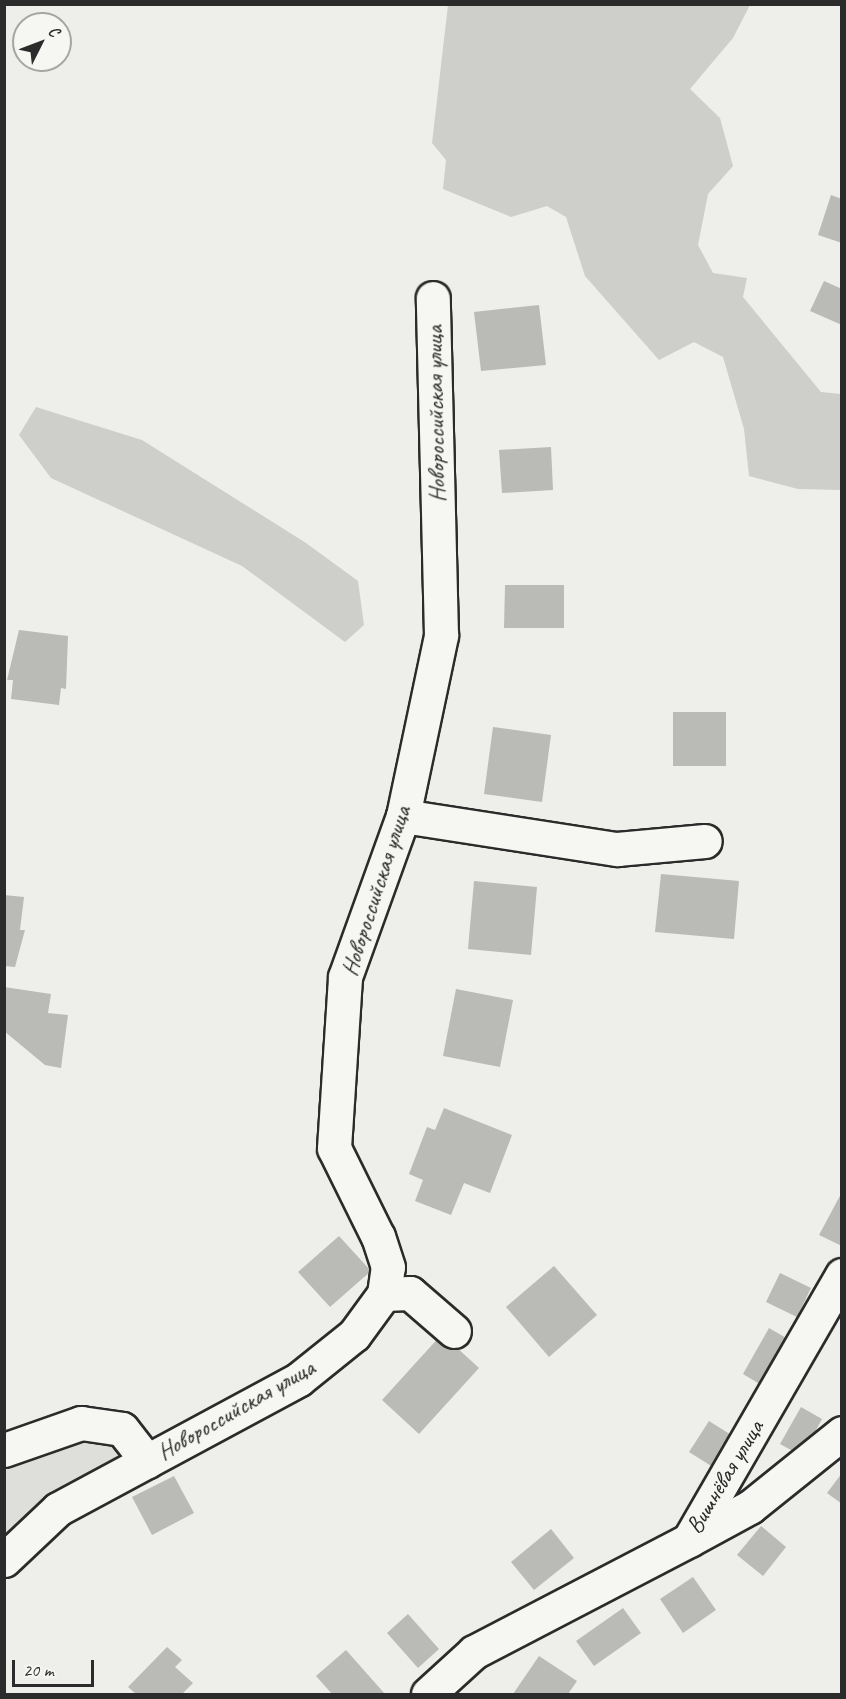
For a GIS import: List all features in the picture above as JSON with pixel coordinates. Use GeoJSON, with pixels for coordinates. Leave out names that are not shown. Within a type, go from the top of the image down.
{"type":"FeatureCollection","features":[{"type":"Feature","properties":{"kind":"street","name":"Новороссийская улица"},"geometry":{"type":"LineString","coordinates":[[4,1560],[58,1509],[299,1379],[354,1335],[384,1294],[388,1267],[382,1247],[334,1148],[345,977],[403,816],[441,634],[433,298]]}},
{"type":"Feature","properties":{"kind":"street"},"geometry":{"type":"LineString","coordinates":[[403,816],[617,849],[705,841]]}},
{"type":"Feature","properties":{"kind":"street","name":"Вишнёвая улица"},"geometry":{"type":"LineString","coordinates":[[428,1695],[474,1652],[689,1540],[842,1275]]}},
{"type":"Feature","properties":{"kind":"street"},"geometry":{"type":"LineString","coordinates":[[384,1294],[410,1293],[454,1331]]}},
{"type":"Feature","properties":{"kind":"street"},"geometry":{"type":"LineString","coordinates":[[4,1450],[81,1423],[122,1429],[147,1461]]}},
{"type":"Feature","properties":{"kind":"street"},"geometry":{"type":"LineString","coordinates":[[689,1540],[750,1507],[842,1433]]}},
{"type":"Feature","properties":{"kind":"shaded area"},"geometry":{"type":"Polygon","coordinates":[[[448,5],[750,5],[733,38],[690,89],[720,118],[733,166],[708,194],[698,245],[713,273],[747,278],[743,297],[821,392],[841,394],[841,490],[798,489],[749,476],[744,429],[723,357],[694,342],[659,360],[585,276],[566,217],[547,206],[511,217],[443,189],[446,160],[432,143],[448,5]]]}},
{"type":"Feature","properties":{"kind":"shaded area"},"geometry":{"type":"Polygon","coordinates":[[[36,407],[142,440],[306,543],[358,581],[364,625],[345,642],[242,566],[51,478],[19,435],[36,407]]]}},
{"type":"Feature","properties":{"kind":"shaded area"},"geometry":{"type":"Polygon","coordinates":[[[79,1436],[113,1440],[126,1456],[5,1542],[5,1462],[79,1436]]]}},
{"type":"Feature","properties":{"kind":"building"},"geometry":{"type":"Polygon","coordinates":[[[831,195],[842,199],[842,243],[818,235],[831,195]]]}},
{"type":"Feature","properties":{"kind":"building"},"geometry":{"type":"Polygon","coordinates":[[[824,281],[842,289],[842,325],[810,311],[824,281]]]}},
{"type":"Feature","properties":{"kind":"building"},"geometry":{"type":"Polygon","coordinates":[[[539,305],[546,365],[481,371],[474,312],[539,305]]]}},
{"type":"Feature","properties":{"kind":"building"},"geometry":{"type":"Polygon","coordinates":[[[551,447],[553,490],[502,493],[499,450],[551,447]]]}},
{"type":"Feature","properties":{"kind":"building"},"geometry":{"type":"Polygon","coordinates":[[[505,585],[564,585],[564,628],[504,628],[505,585]]]}},
{"type":"Feature","properties":{"kind":"building"},"geometry":{"type":"Polygon","coordinates":[[[19,630],[68,636],[66,689],[61,688],[59,705],[11,699],[13,680],[7,680],[19,630]]]}},
{"type":"Feature","properties":{"kind":"building"},"geometry":{"type":"Polygon","coordinates":[[[673,712],[726,712],[726,766],[673,766],[673,712]]]}},
{"type":"Feature","properties":{"kind":"building"},"geometry":{"type":"Polygon","coordinates":[[[493,727],[551,735],[542,802],[484,794],[493,727]]]}},
{"type":"Feature","properties":{"kind":"building"},"geometry":{"type":"Polygon","coordinates":[[[661,874],[739,881],[734,939],[655,932],[661,874]]]}},
{"type":"Feature","properties":{"kind":"building"},"geometry":{"type":"Polygon","coordinates":[[[474,881],[537,887],[531,955],[468,949],[474,881]]]}},
{"type":"Feature","properties":{"kind":"building"},"geometry":{"type":"Polygon","coordinates":[[[4,895],[24,897],[20,930],[25,930],[15,967],[4,966],[4,895]]]}},
{"type":"Feature","properties":{"kind":"building"},"geometry":{"type":"Polygon","coordinates":[[[4,987],[51,994],[48,1013],[68,1015],[61,1068],[45,1065],[4,1031],[4,987]]]}},
{"type":"Feature","properties":{"kind":"building"},"geometry":{"type":"Polygon","coordinates":[[[456,989],[513,1000],[500,1067],[443,1056],[456,989]]]}},
{"type":"Feature","properties":{"kind":"building"},"geometry":{"type":"Polygon","coordinates":[[[444,1108],[512,1135],[490,1193],[464,1183],[451,1215],[415,1201],[423,1180],[409,1174],[427,1127],[435,1130],[444,1108]]]}},
{"type":"Feature","properties":{"kind":"building"},"geometry":{"type":"Polygon","coordinates":[[[842,1192],[842,1246],[819,1235],[842,1192]]]}},
{"type":"Feature","properties":{"kind":"building"},"geometry":{"type":"Polygon","coordinates":[[[339,1236],[371,1271],[330,1307],[298,1272],[339,1236]]]}},
{"type":"Feature","properties":{"kind":"building"},"geometry":{"type":"Polygon","coordinates":[[[554,1266],[597,1315],[549,1357],[506,1307],[554,1266]]]}},
{"type":"Feature","properties":{"kind":"building"},"geometry":{"type":"Polygon","coordinates":[[[780,1273],[811,1288],[797,1317],[766,1302],[780,1273]]]}},
{"type":"Feature","properties":{"kind":"building"},"geometry":{"type":"Polygon","coordinates":[[[769,1328],[793,1342],[766,1388],[743,1374],[769,1328]]]}},
{"type":"Feature","properties":{"kind":"building"},"geometry":{"type":"Polygon","coordinates":[[[442,1334],[479,1368],[419,1434],[382,1400],[442,1334]]]}},
{"type":"Feature","properties":{"kind":"building"},"geometry":{"type":"Polygon","coordinates":[[[801,1407],[822,1419],[802,1456],[780,1444],[801,1407]]]}},
{"type":"Feature","properties":{"kind":"building"},"geometry":{"type":"Polygon","coordinates":[[[709,1421],[736,1438],[716,1469],[689,1452],[709,1421]]]}},
{"type":"Feature","properties":{"kind":"building"},"geometry":{"type":"Polygon","coordinates":[[[842,1473],[842,1504],[827,1493],[842,1473]]]}},
{"type":"Feature","properties":{"kind":"building"},"geometry":{"type":"Polygon","coordinates":[[[174,1476],[194,1513],[152,1535],[132,1497],[174,1476]]]}},
{"type":"Feature","properties":{"kind":"building"},"geometry":{"type":"Polygon","coordinates":[[[761,1526],[786,1547],[763,1576],[737,1555],[761,1526]]]}},
{"type":"Feature","properties":{"kind":"building"},"geometry":{"type":"Polygon","coordinates":[[[551,1529],[574,1558],[534,1590],[511,1562],[551,1529]]]}},
{"type":"Feature","properties":{"kind":"building"},"geometry":{"type":"Polygon","coordinates":[[[693,1577],[716,1610],[683,1633],[660,1599],[693,1577]]]}},
{"type":"Feature","properties":{"kind":"building"},"geometry":{"type":"Polygon","coordinates":[[[623,1608],[641,1633],[594,1666],[576,1641],[623,1608]]]}},
{"type":"Feature","properties":{"kind":"building"},"geometry":{"type":"Polygon","coordinates":[[[408,1614],[439,1649],[418,1668],[387,1633],[408,1614]]]}},
{"type":"Feature","properties":{"kind":"building"},"geometry":{"type":"Polygon","coordinates":[[[167,1647],[182,1660],[175,1667],[193,1683],[182,1694],[136,1694],[128,1687],[167,1647]]]}},
{"type":"Feature","properties":{"kind":"building"},"geometry":{"type":"Polygon","coordinates":[[[346,1650],[385,1694],[332,1694],[316,1676],[346,1650]]]}},
{"type":"Feature","properties":{"kind":"building"},"geometry":{"type":"Polygon","coordinates":[[[539,1656],[577,1681],[568,1694],[513,1694],[539,1656]]]}}]}
